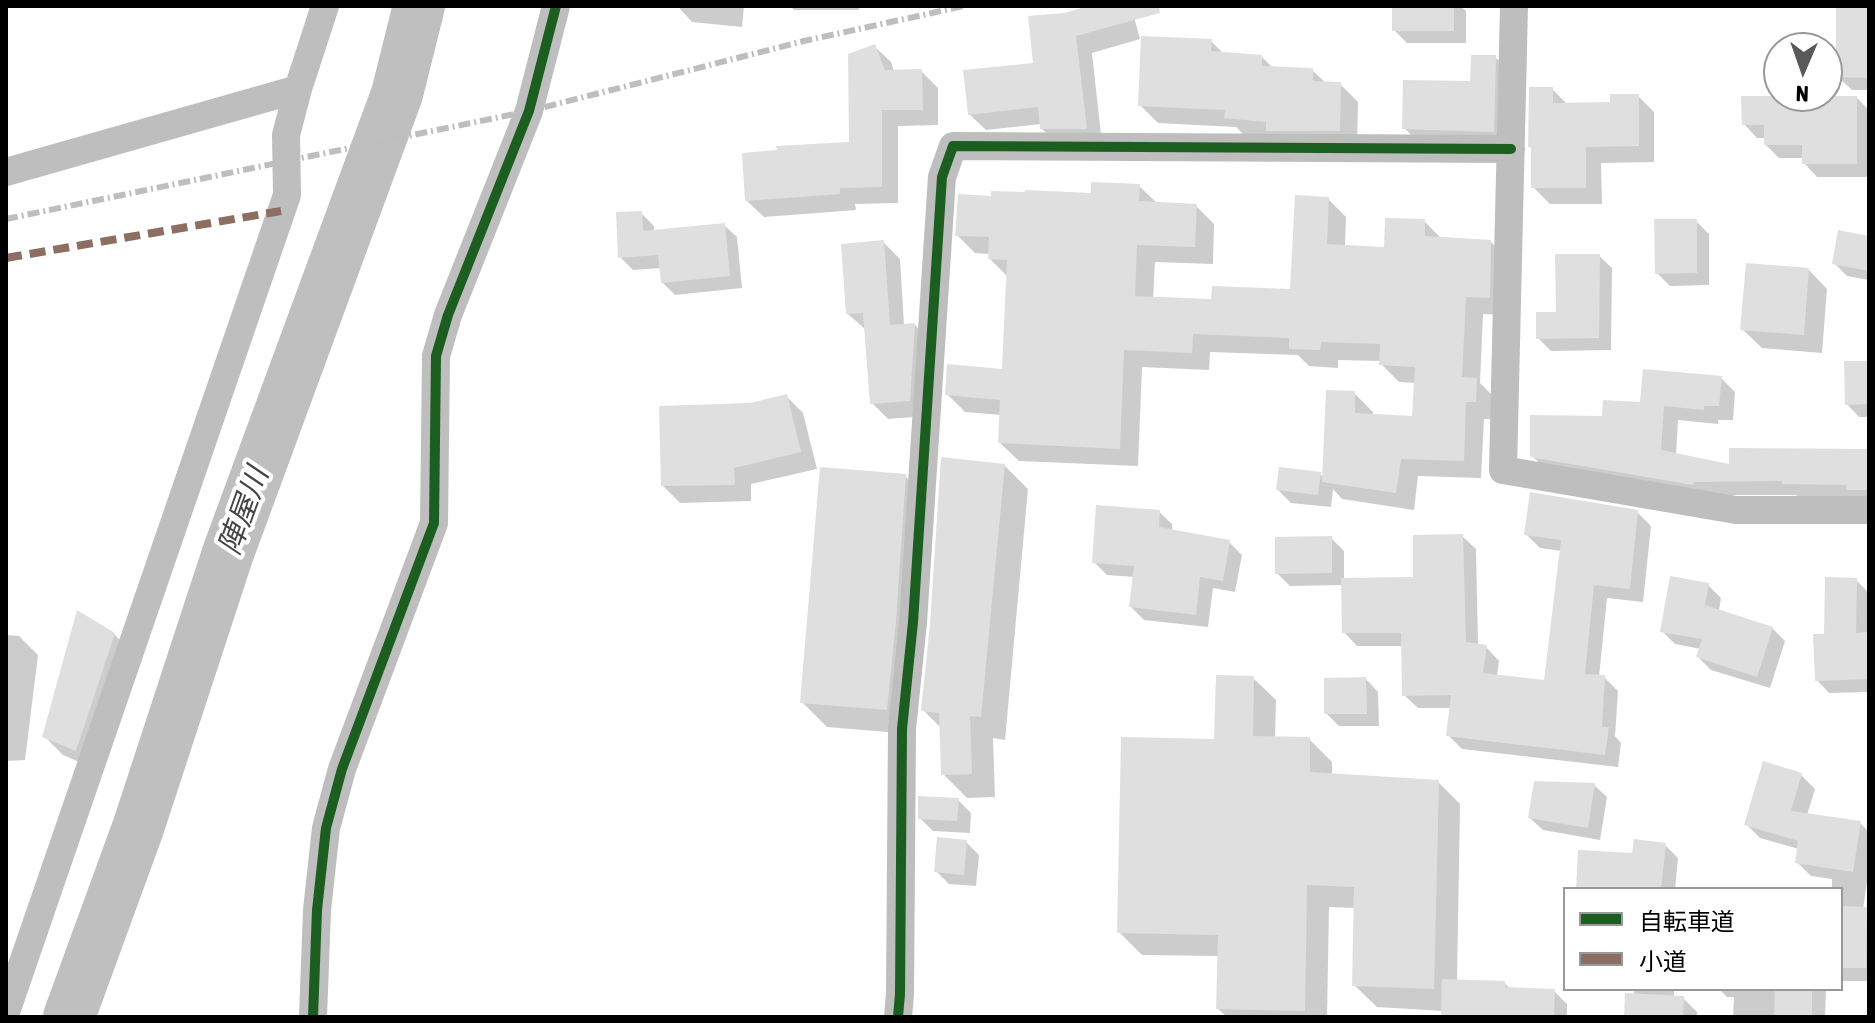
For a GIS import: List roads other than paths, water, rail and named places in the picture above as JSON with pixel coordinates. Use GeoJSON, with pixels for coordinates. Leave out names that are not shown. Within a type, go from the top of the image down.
{"type":"FeatureCollection","features":[{"type":"Feature","properties":{"kind":"street"},"geometry":{"type":"LineString","coordinates":[[6,1012],[287,195],[286,135],[325,6]]}},
{"type":"Feature","properties":{"kind":"street"},"geometry":{"type":"LineString","coordinates":[[313,1017],[317,910],[326,828],[342,769],[434,523],[436,356],[448,315],[529,111],[556,6]]}},
{"type":"Feature","properties":{"kind":"street"},"geometry":{"type":"LineString","coordinates":[[1514,6],[1503,470],[1736,510],[1869,510]]}},
{"type":"Feature","properties":{"kind":"street"},"geometry":{"type":"LineString","coordinates":[[6,172],[298,89]]}},
{"type":"Feature","properties":{"kind":"street"},"geometry":{"type":"LineString","coordinates":[[898,1017],[902,729],[913,622],[942,177],[953,146],[1511,149]]}},
{"type":"Feature","properties":{"kind":"waterway","name":"陣屋川"},"geometry":{"type":"LineString","coordinates":[[69,1017],[138,828],[228,553],[397,94],[419,6]]}},
{"type":"Feature","properties":{"kind":"railway"},"geometry":{"type":"LineString","coordinates":[[6,219],[529,111],[804,41],[964,6]]}}]}
